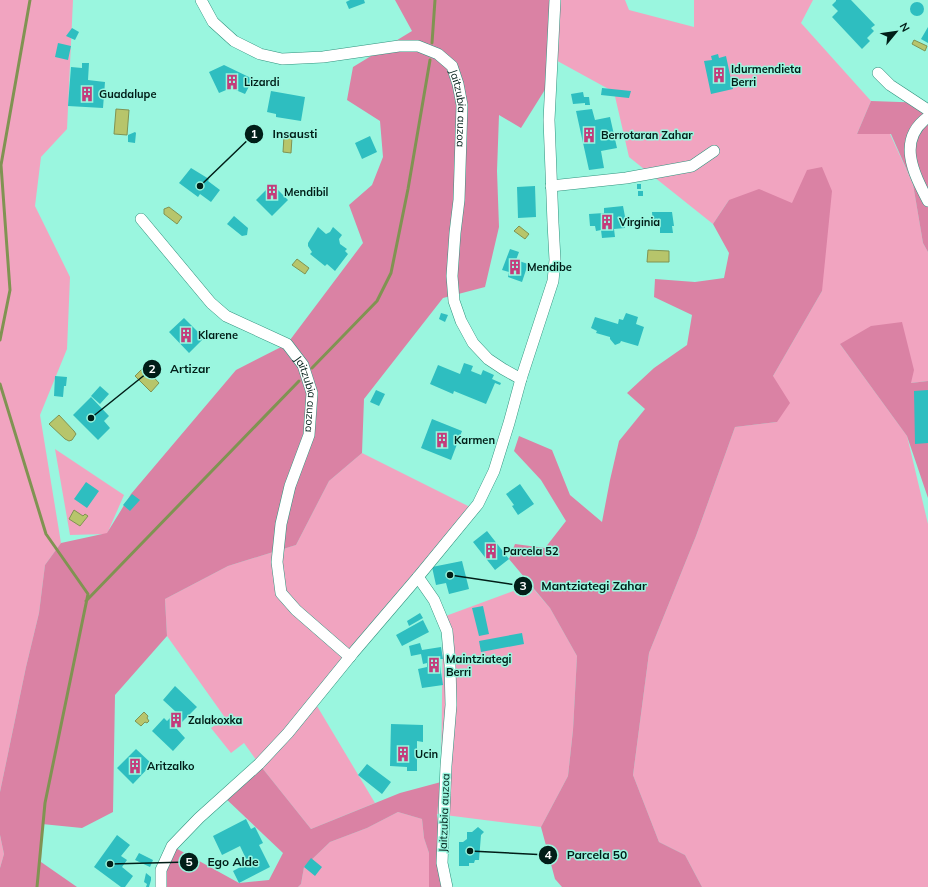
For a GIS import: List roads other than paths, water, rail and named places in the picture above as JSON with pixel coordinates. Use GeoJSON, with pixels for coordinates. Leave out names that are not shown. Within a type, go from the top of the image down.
{"type":"FeatureCollection","features":[{"type":"Feature","properties":{"kind":"street","name":"Jaitzubia auzoa"},"geometry":{"type":"LineString","coordinates":[[201,0],[213,22],[234,41],[260,54],[282,59],[324,57],[399,46],[418,46],[438,54],[452,66],[458,84],[462,105],[459,200],[452,276],[454,301],[461,321],[473,343],[488,359],[521,379]]}},
{"type":"Feature","properties":{"kind":"street"},"geometry":{"type":"LineString","coordinates":[[161,887],[161,870],[172,846],[199,818],[259,764],[288,733],[478,504],[494,470],[521,379],[553,281],[555,260],[549,120],[555,0]]}},
{"type":"Feature","properties":{"kind":"street"},"geometry":{"type":"LineString","coordinates":[[878,73],[890,85],[928,110]]}},
{"type":"Feature","properties":{"kind":"street"},"geometry":{"type":"LineString","coordinates":[[928,117],[921,122],[914,132],[910,143],[910,156],[914,174],[928,201]]}},
{"type":"Feature","properties":{"kind":"street"},"geometry":{"type":"LineString","coordinates":[[552,186],[626,178],[692,166],[714,151]]}},
{"type":"Feature","properties":{"kind":"street","name":"Jaitzubia auzoa"},"geometry":{"type":"LineString","coordinates":[[141,219],[211,303],[226,316],[287,344],[303,366],[312,392],[309,435],[290,486],[281,524],[277,562],[281,593],[296,610],[350,657]]}},
{"type":"Feature","properties":{"kind":"street","name":"Jaitzubia auzoa"},"geometry":{"type":"LineString","coordinates":[[418,578],[434,600],[446,631],[450,665],[451,705],[446,766],[442,863],[447,887]]}},
{"type":"Feature","properties":{"kind":"waterway"},"geometry":{"type":"LineString","coordinates":[[0,340],[10,290],[1,165],[30,0]]}},
{"type":"Feature","properties":{"kind":"waterway"},"geometry":{"type":"LineString","coordinates":[[432,43],[435,0]]}},
{"type":"Feature","properties":{"kind":"waterway"},"geometry":{"type":"LineString","coordinates":[[312,368],[377,301],[391,273],[408,189],[430,60]]}},
{"type":"Feature","properties":{"kind":"waterway"},"geometry":{"type":"LineString","coordinates":[[86,601],[299,381]]}},
{"type":"Feature","properties":{"kind":"waterway"},"geometry":{"type":"LineString","coordinates":[[0,384],[46,534],[88,594],[45,803],[37,887]]}},
{"type":"Feature","properties":{"kind":"place","name":"Idurmendieta Berri"},"geometry":{"type":"Point","coordinates":[719,75]}},
{"type":"Feature","properties":{"kind":"place","name":"Lizardi"},"geometry":{"type":"Point","coordinates":[232,82]}},
{"type":"Feature","properties":{"kind":"place","name":"Guadalupe"},"geometry":{"type":"Point","coordinates":[87,94]}},
{"type":"Feature","properties":{"kind":"place","name":"Berrotaran Zahar"},"geometry":{"type":"Point","coordinates":[589,135]}},
{"type":"Feature","properties":{"kind":"place","name":"Insausti"},"geometry":{"type":"Point","coordinates":[200,186]}},
{"type":"Feature","properties":{"kind":"place","name":"Mendibil"},"geometry":{"type":"Point","coordinates":[272,192]}},
{"type":"Feature","properties":{"kind":"place","name":"Virginia"},"geometry":{"type":"Point","coordinates":[607,222]}},
{"type":"Feature","properties":{"kind":"place","name":"Mendibe"},"geometry":{"type":"Point","coordinates":[515,267]}},
{"type":"Feature","properties":{"kind":"place","name":"Klarene"},"geometry":{"type":"Point","coordinates":[186,335]}},
{"type":"Feature","properties":{"kind":"place","name":"Artizar"},"geometry":{"type":"Point","coordinates":[91,418]}},
{"type":"Feature","properties":{"kind":"place","name":"Karmen"},"geometry":{"type":"Point","coordinates":[442,440]}},
{"type":"Feature","properties":{"kind":"place","name":"Parcela 52"},"geometry":{"type":"Point","coordinates":[491,551]}},
{"type":"Feature","properties":{"kind":"place","name":"Mantziategi Zahar"},"geometry":{"type":"Point","coordinates":[450,575]}},
{"type":"Feature","properties":{"kind":"place","name":"Maintziategi Berri"},"geometry":{"type":"Point","coordinates":[434,665]}},
{"type":"Feature","properties":{"kind":"place","name":"Zalakoxka"},"geometry":{"type":"Point","coordinates":[176,720]}},
{"type":"Feature","properties":{"kind":"place","name":"Ucin"},"geometry":{"type":"Point","coordinates":[403,754]}},
{"type":"Feature","properties":{"kind":"place","name":"Aritzalko"},"geometry":{"type":"Point","coordinates":[135,766]}},
{"type":"Feature","properties":{"kind":"place","name":"Parcela 50"},"geometry":{"type":"Point","coordinates":[470,851]}},
{"type":"Feature","properties":{"kind":"place","name":"Ego Alde"},"geometry":{"type":"Point","coordinates":[110,864]}}]}
